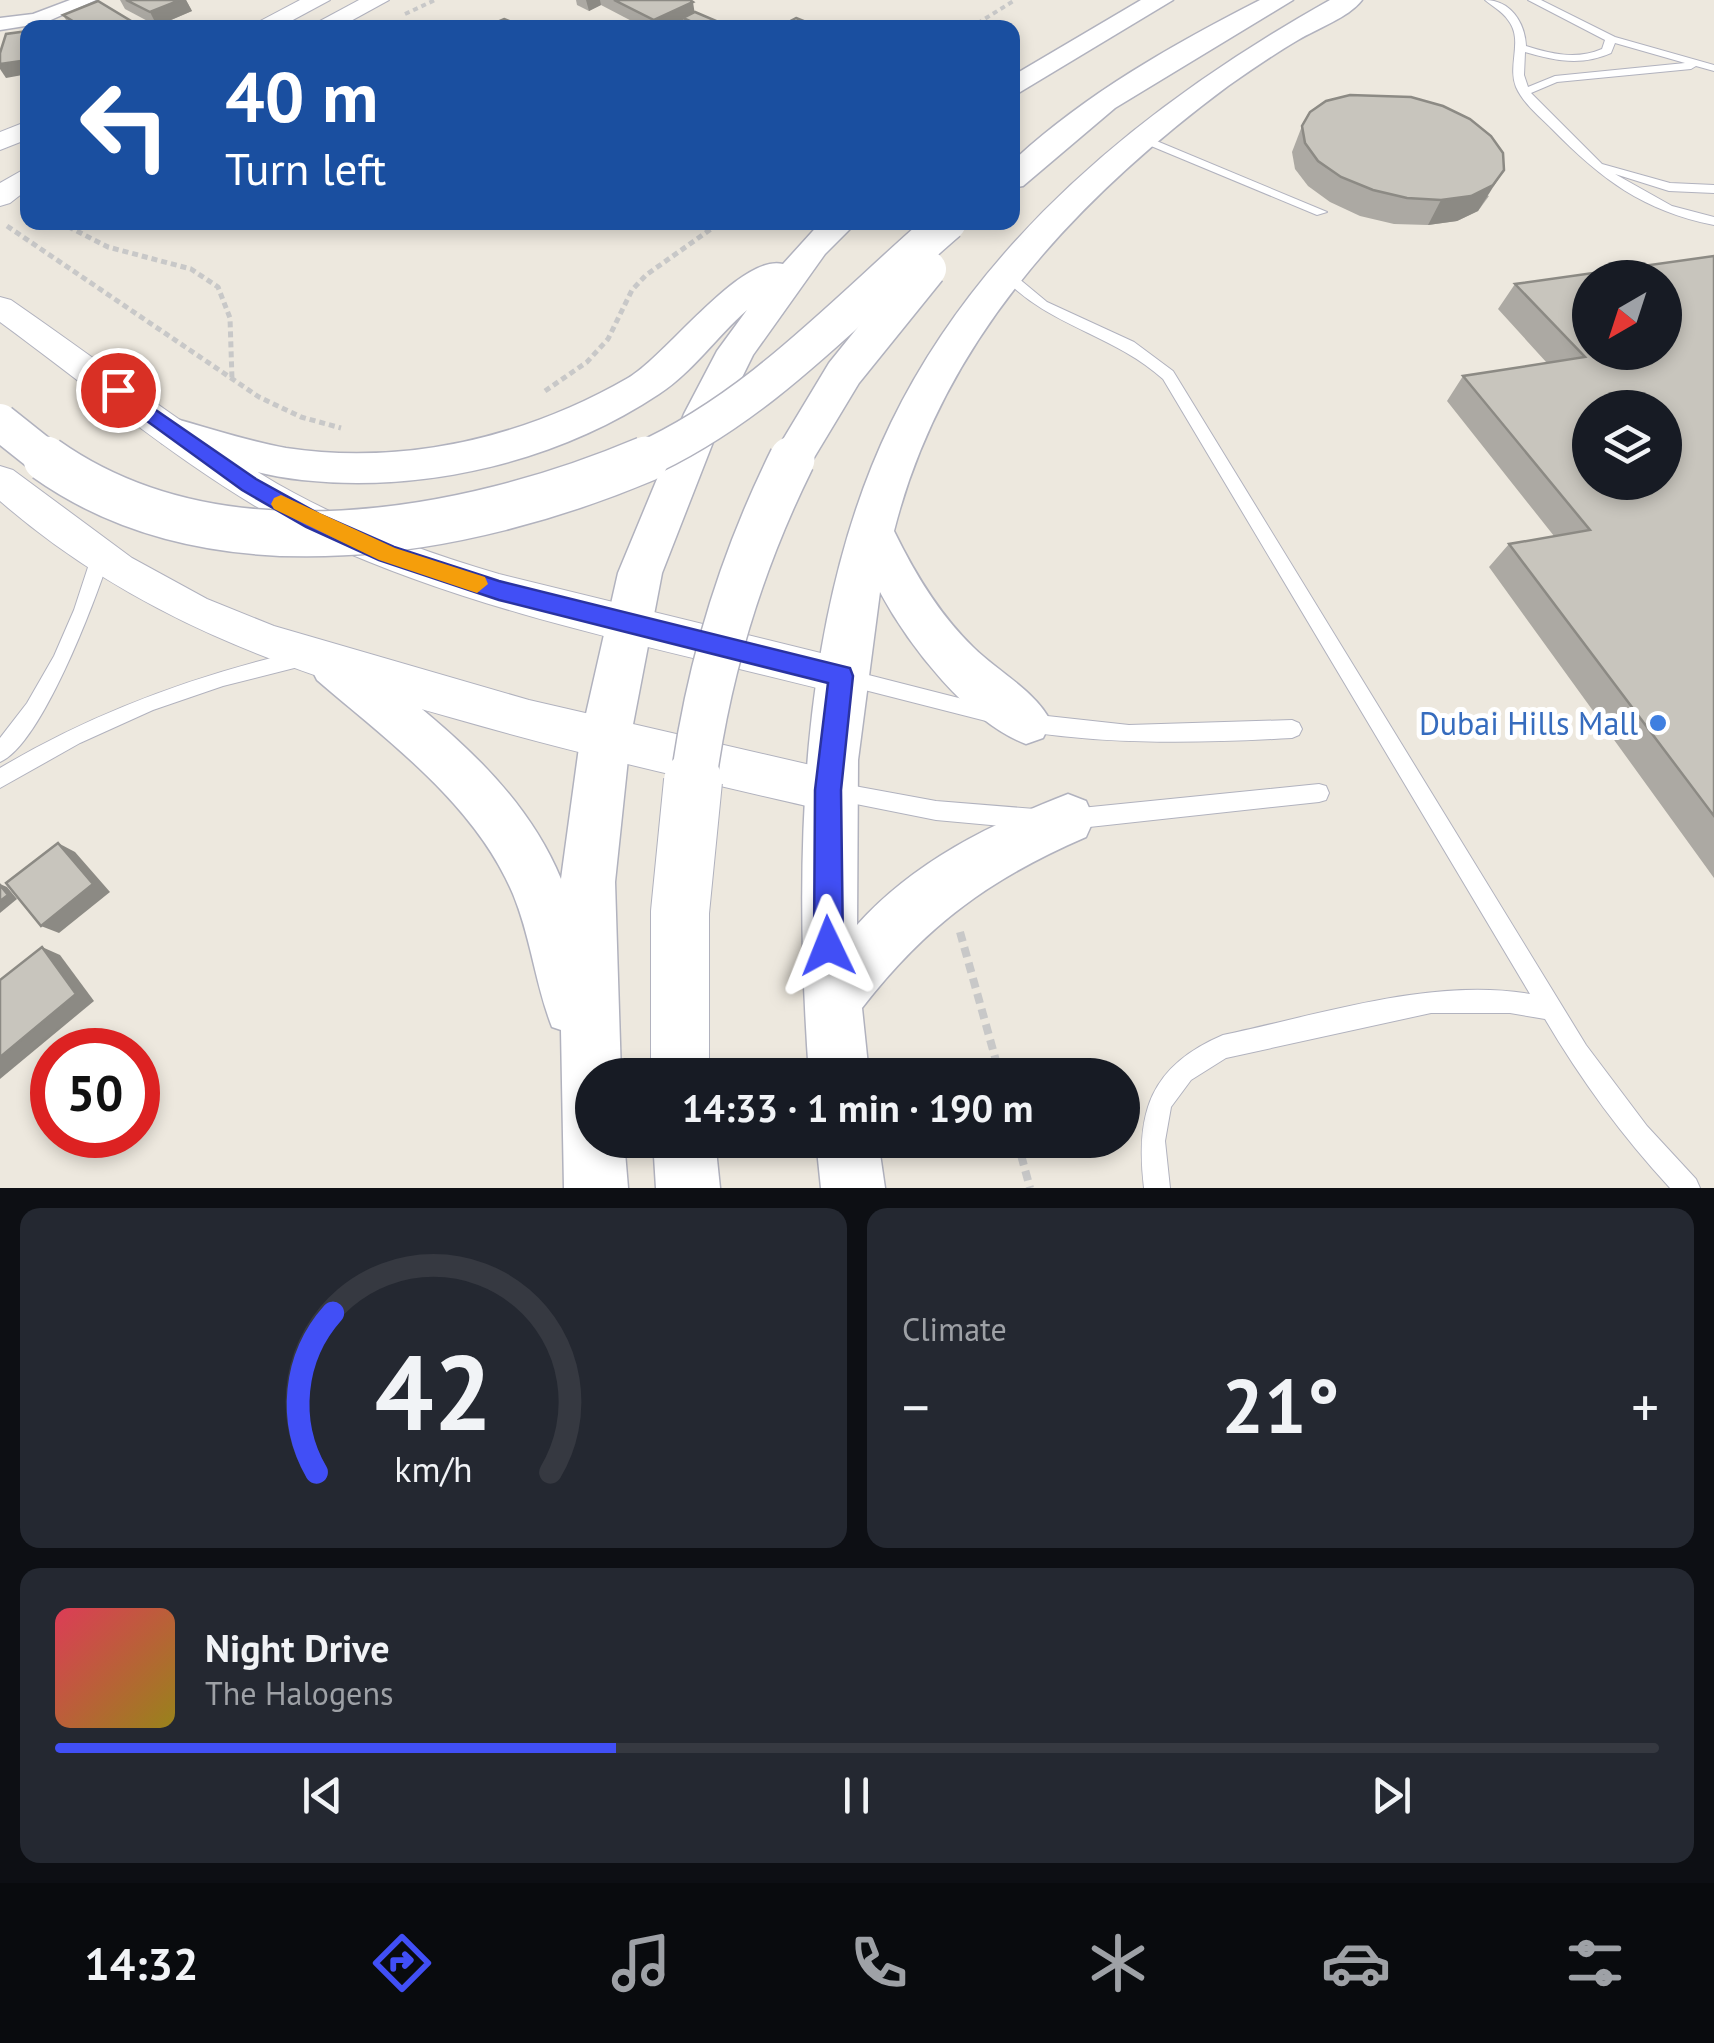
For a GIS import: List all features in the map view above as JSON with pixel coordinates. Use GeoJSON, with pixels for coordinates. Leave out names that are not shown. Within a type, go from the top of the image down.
{"type":"FeatureCollection","features":[{"type":"Feature","properties":{"kind":"main road"},"geometry":{"type":"LineString","coordinates":[[1020,84],[1160,0]]}},
{"type":"Feature","properties":{"kind":"main road"},"geometry":{"type":"LineString","coordinates":[[1020,171],[1145,78],[1280,0]]}},
{"type":"Feature","properties":{"kind":"main road"},"geometry":{"type":"LineString","coordinates":[[837,1058],[827,920],[828,790],[841,676],[872,530],[905,436],[930,384],[1006,272],[1051,220],[1143,138],[1244,62],[1349,0]]}},
{"type":"Feature","properties":{"kind":"main road"},"geometry":{"type":"LineString","coordinates":[[0,422],[78,480],[118,500],[212,525],[322,534],[374,531],[481,514],[598,480],[651,458],[710,422],[756,390],[939,230]]}},
{"type":"Feature","properties":{"kind":"main road"},"geometry":{"type":"LineString","coordinates":[[679,1058],[676,977],[692,780],[707,698],[748,555],[780,482],[830,392],[898,303],[963,230]]}},
{"type":"Feature","properties":{"kind":"main road"},"geometry":{"type":"LineString","coordinates":[[176,433],[258,458],[336,467],[403,466],[496,449],[599,413],[651,381],[740,297],[827,235]]}},
{"type":"Feature","properties":{"kind":"main road"},"geometry":{"type":"LineString","coordinates":[[588,1058],[588,882],[605,740],[640,573],[704,414],[736,350],[827,235]]}},
{"type":"Feature","properties":{"kind":"main road"},"geometry":{"type":"LineString","coordinates":[[872,530],[911,610],[940,649],[978,686],[1026,722]]}},
{"type":"Feature","properties":{"kind":"main road"},"geometry":{"type":"LineString","coordinates":[[321,662],[467,778],[503,824],[533,878],[588,1054]]}},
{"type":"Feature","properties":{"kind":"main road"},"geometry":{"type":"LineString","coordinates":[[832,1000],[872,948],[932,891],[1015,840],[1068,819]]}},
{"type":"Feature","properties":{"kind":"main road"},"geometry":{"type":"LineString","coordinates":[[594,1158],[596,1188]]}},
{"type":"Feature","properties":{"kind":"main road"},"geometry":{"type":"LineString","coordinates":[[686,1158],[688,1188]]}},
{"type":"Feature","properties":{"kind":"main road"},"geometry":{"type":"LineString","coordinates":[[850,1158],[854,1188]]}},
{"type":"Feature","properties":{"kind":"street"},"geometry":{"type":"LineString","coordinates":[[30,20],[87,0]]}},
{"type":"Feature","properties":{"kind":"street"},"geometry":{"type":"LineString","coordinates":[[276,20],[320,0]]}},
{"type":"Feature","properties":{"kind":"street"},"geometry":{"type":"LineString","coordinates":[[335,20],[378,0]]}},
{"type":"Feature","properties":{"kind":"street"},"geometry":{"type":"LineString","coordinates":[[0,196],[20,180]]}},
{"type":"Feature","properties":{"kind":"street"},"geometry":{"type":"LineString","coordinates":[[0,306],[176,433],[290,509],[387,554],[499,590],[841,676]]}},
{"type":"Feature","properties":{"kind":"street"},"geometry":{"type":"LineString","coordinates":[[0,480],[100,558],[160,594],[229,628],[321,662],[605,740],[828,790]]}},
{"type":"Feature","properties":{"kind":"lane"},"geometry":{"type":"LineString","coordinates":[[1490,0],[1510,17],[1523,48],[1518,72],[1524,92],[1586,157],[1615,183],[1650,204],[1714,221]]}},
{"type":"Feature","properties":{"kind":"lane"},"geometry":{"type":"LineString","coordinates":[[1534,0],[1612,38],[1714,68]]}},
{"type":"Feature","properties":{"kind":"lane"},"geometry":{"type":"LineString","coordinates":[[1523,48],[1555,57],[1586,58],[1608,51],[1612,38]]}},
{"type":"Feature","properties":{"kind":"lane"},"geometry":{"type":"LineString","coordinates":[[1524,92],[1554,80],[1670,66],[1714,68]]}},
{"type":"Feature","properties":{"kind":"lane"},"geometry":{"type":"LineString","coordinates":[[1143,138],[1321,212]]}},
{"type":"Feature","properties":{"kind":"lane"},"geometry":{"type":"LineString","coordinates":[[1586,157],[1639,180],[1683,188],[1714,188]]}},
{"type":"Feature","properties":{"kind":"lane"},"geometry":{"type":"LineString","coordinates":[[1006,272],[1018,290],[1039,305],[1124,340],[1142,350],[1168,375],[1605,1094],[1675,1184]]}},
{"type":"Feature","properties":{"kind":"lane"},"geometry":{"type":"LineString","coordinates":[[0,753],[54,674],[83,614],[100,558]]}},
{"type":"Feature","properties":{"kind":"lane"},"geometry":{"type":"LineString","coordinates":[[0,779],[44,751],[134,707],[222,676],[321,662]]}},
{"type":"Feature","properties":{"kind":"lane"},"geometry":{"type":"LineString","coordinates":[[841,676],[1093,735],[1157,738],[1292,729]]}},
{"type":"Feature","properties":{"kind":"lane"},"geometry":{"type":"LineString","coordinates":[[828,790],[892,805],[987,818],[1068,819],[1319,793]]}},
{"type":"Feature","properties":{"kind":"lane"},"geometry":{"type":"LineString","coordinates":[[1156,1188],[1152,1158],[1154,1118],[1168,1085],[1192,1060],[1223,1047],[1431,1002],[1510,1002],[1552,1009]]}},
{"type":"Feature","properties":{"kind":"path"},"geometry":{"type":"LineString","coordinates":[[983,20],[1015,0]]}},
{"type":"Feature","properties":{"kind":"path"},"geometry":{"type":"LineString","coordinates":[[0,220],[232,379],[301,417],[355,432]]}},
{"type":"Feature","properties":{"kind":"path"},"geometry":{"type":"LineString","coordinates":[[74,230],[108,247],[175,264],[214,284],[225,299],[230,317],[232,379]]}},
{"type":"Feature","properties":{"kind":"path"},"geometry":{"type":"LineString","coordinates":[[544,392],[587,362],[608,339],[632,290],[646,274],[709,230]]}},
{"type":"Feature","properties":{"kind":"path"},"geometry":{"type":"LineString","coordinates":[[932,891],[956,919],[995,1058]]}},
{"type":"Feature","properties":{"kind":"path"},"geometry":{"type":"LineString","coordinates":[[1022,1158],[1030,1188]]}},
{"type":"Feature","properties":{"kind":"building"},"geometry":{"type":"Polygon","coordinates":[[[126,0],[180,0],[150,12],[126,0]]]}},
{"type":"Feature","properties":{"kind":"building"},"geometry":{"type":"Polygon","coordinates":[[[614,0],[690,0],[693,2],[654,20],[614,0]]]}},
{"type":"Feature","properties":{"kind":"building"},"geometry":{"type":"Polygon","coordinates":[[[98,1],[129,20],[71,20],[63,15],[98,1]]]}},
{"type":"Feature","properties":{"kind":"building"},"geometry":{"type":"Polygon","coordinates":[[[695,12],[714,20],[688,20],[683,18],[695,12]]]}},
{"type":"Feature","properties":{"kind":"building"},"geometry":{"type":"Polygon","coordinates":[[[20,32],[20,61],[0,64],[0,53],[6,34],[20,32]]]}},
{"type":"Feature","properties":{"kind":"building"},"geometry":{"type":"Polygon","coordinates":[[[1350,95],[1411,97],[1470,119],[1491,136],[1503,153],[1504,170],[1493,185],[1471,196],[1441,200],[1407,198],[1341,177],[1318,161],[1305,143],[1302,126],[1310,112],[1326,101],[1350,95]]]}},
{"type":"Feature","properties":{"kind":"building","name":"Dubai Hills Mall"},"geometry":{"type":"Polygon","coordinates":[[[1714,256],[1714,816],[1509,544],[1590,530],[1463,376],[1572,359],[1572,370],[1682,370],[1682,261],[1714,256]]]}},
{"type":"Feature","properties":{"kind":"building","name":"Dubai Hills Mall"},"geometry":{"type":"Polygon","coordinates":[[[1572,276],[1572,343],[1515,284],[1572,276]]]}},
{"type":"Feature","properties":{"kind":"building"},"geometry":{"type":"Polygon","coordinates":[[[58,843],[93,884],[41,926],[6,883],[58,843]]]}},
{"type":"Feature","properties":{"kind":"building"},"geometry":{"type":"Polygon","coordinates":[[[0,885],[8,895],[0,901],[0,885]]]}},
{"type":"Feature","properties":{"kind":"building"},"geometry":{"type":"Polygon","coordinates":[[[42,947],[76,994],[30,1028],[0,1057],[0,980],[42,947]]]}},
{"type":"Feature","properties":{"kind":"slow traffic"},"geometry":{"type":"LineString","coordinates":[[281,504],[387,554],[477,584]]}},
{"type":"Feature","properties":{"kind":"place","name":"Dubai Hills Mall"},"geometry":{"type":"Point","coordinates":[1658,723]}},
{"type":"Feature","properties":{"kind":"route"},"geometry":{"type":"LineString","coordinates":[[118,390],[290,509],[387,554],[499,590],[841,676],[828,790],[828,946]]}}]}
